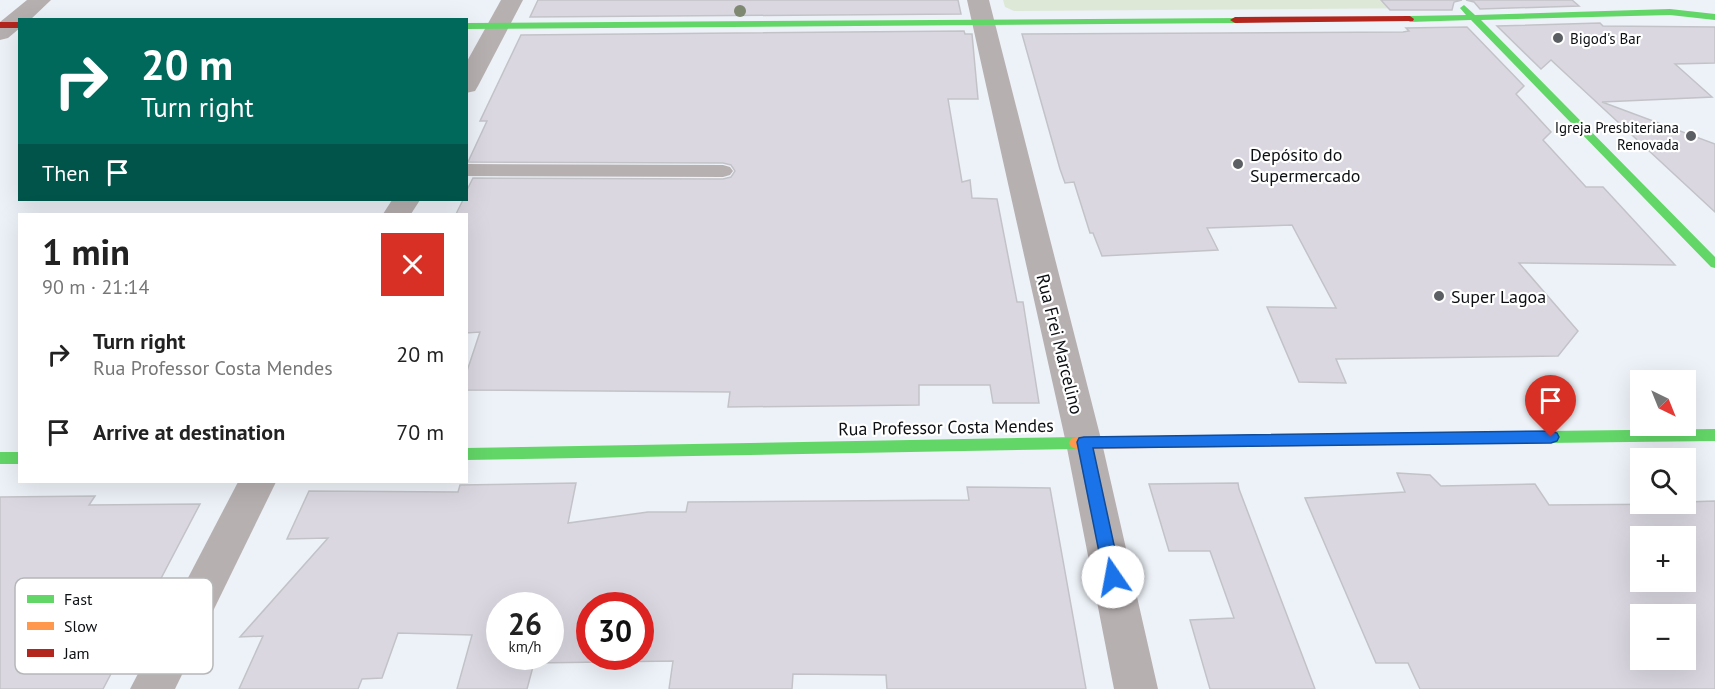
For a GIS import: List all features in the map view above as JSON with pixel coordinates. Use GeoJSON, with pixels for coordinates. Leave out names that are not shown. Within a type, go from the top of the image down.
{"type":"FeatureCollection","features":[{"type":"Feature","properties":{"kind":"street"},"geometry":{"type":"LineString","coordinates":[[7,27],[40,0]]}},
{"type":"Feature","properties":{"kind":"street"},"geometry":{"type":"LineString","coordinates":[[468,82],[512,0]]}},
{"type":"Feature","properties":{"kind":"street"},"geometry":{"type":"LineString","coordinates":[[1456,0],[1715,264]]}},
{"type":"Feature","properties":{"kind":"street"},"geometry":{"type":"LineString","coordinates":[[468,26],[980,11],[1474,18],[1670,12],[1715,17]]}},
{"type":"Feature","properties":{"kind":"street","name":"Rua Frei Marcelino"},"geometry":{"type":"LineString","coordinates":[[980,11],[1084,442],[1136,689]]}},
{"type":"Feature","properties":{"kind":"street","name":"Rua Professor Costa Mendes"},"geometry":{"type":"LineString","coordinates":[[468,454],[1084,442],[1715,435]]}},
{"type":"Feature","properties":{"kind":"street"},"geometry":{"type":"LineString","coordinates":[[0,458],[18,458]]}},
{"type":"Feature","properties":{"kind":"street"},"geometry":{"type":"LineString","coordinates":[[208,578],[256,483]]}},
{"type":"Feature","properties":{"kind":"street"},"geometry":{"type":"LineString","coordinates":[[152,689],[160,674]]}},
{"type":"Feature","properties":{"kind":"lane"},"geometry":{"type":"LineString","coordinates":[[468,170],[723,171]]}},
{"type":"Feature","properties":{"kind":"green space"},"geometry":{"type":"Polygon","coordinates":[[[1003,0],[1435,0],[1443,8],[1014,11],[1005,7],[1003,0]]]}},
{"type":"Feature","properties":{"kind":"building"},"geometry":{"type":"Polygon","coordinates":[[[538,0],[958,0],[961,14],[530,17],[538,0]]]}},
{"type":"Feature","properties":{"kind":"building"},"geometry":{"type":"Polygon","coordinates":[[[1381,0],[1462,0],[1454,2],[1452,10],[1390,10],[1381,0]]]}},
{"type":"Feature","properties":{"kind":"building"},"geometry":{"type":"Polygon","coordinates":[[[1466,0],[1572,0],[1579,6],[1480,9],[1474,2],[1466,0]]]}},
{"type":"Feature","properties":{"kind":"building"},"geometry":{"type":"Polygon","coordinates":[[[1600,23],[1603,26],[1715,27],[1715,63],[1675,64],[1712,97],[1602,102],[1715,144],[1715,212],[1551,60],[1541,69],[1497,26],[1600,23]]]}},
{"type":"Feature","properties":{"kind":"building"},"geometry":{"type":"Polygon","coordinates":[[[1467,27],[1524,86],[1516,94],[1551,132],[1543,140],[1586,187],[1603,187],[1675,265],[1519,263],[1578,331],[1558,356],[1336,359],[1346,383],[1299,382],[1267,307],[1336,308],[1292,225],[1207,228],[1218,250],[1102,256],[1093,233],[1090,233],[1074,182],[1065,183],[1022,34],[1403,32],[1409,31],[1406,28],[1467,27]]]}},
{"type":"Feature","properties":{"kind":"building"},"geometry":{"type":"Polygon","coordinates":[[[964,31],[965,34],[972,34],[978,99],[948,99],[962,182],[970,180],[972,198],[997,199],[1017,302],[1023,302],[1039,403],[993,403],[990,385],[919,385],[919,405],[728,407],[730,392],[468,390],[468,368],[480,332],[468,333],[468,213],[456,213],[462,201],[468,201],[468,188],[473,178],[723,179],[731,177],[735,171],[731,165],[723,163],[468,162],[487,121],[480,121],[521,35],[964,31]]]}},
{"type":"Feature","properties":{"kind":"building"},"geometry":{"type":"Polygon","coordinates":[[[1397,473],[1430,475],[1441,486],[1535,484],[1549,505],[1630,504],[1630,514],[1696,514],[1696,502],[1715,501],[1715,689],[1420,689],[1408,663],[1376,663],[1305,498],[1405,492],[1397,473]]]}},
{"type":"Feature","properties":{"kind":"building"},"geometry":{"type":"Polygon","coordinates":[[[576,483],[568,523],[648,512],[686,512],[688,502],[969,500],[967,487],[1050,488],[1086,689],[887,689],[886,675],[793,674],[792,689],[669,689],[673,661],[654,661],[654,592],[576,592],[576,662],[564,663],[564,592],[486,592],[486,670],[532,670],[527,689],[457,689],[472,635],[398,633],[382,678],[362,679],[358,689],[239,689],[263,636],[240,637],[328,538],[287,539],[309,491],[458,492],[460,485],[576,483]]]}},
{"type":"Feature","properties":{"kind":"building"},"geometry":{"type":"Polygon","coordinates":[[[1238,483],[1315,689],[1210,689],[1190,620],[1234,618],[1210,551],[1169,551],[1149,484],[1238,483]]]}},
{"type":"Feature","properties":{"kind":"building"},"geometry":{"type":"Polygon","coordinates":[[[95,496],[89,505],[200,504],[161,578],[15,578],[15,674],[111,674],[103,689],[0,689],[0,497],[95,496]]]}},
{"type":"Feature","properties":{"kind":"traffic: fast"},"geometry":{"type":"LineString","coordinates":[[1464,8],[1715,264]]}},
{"type":"Feature","properties":{"kind":"traffic: fast"},"geometry":{"type":"LineString","coordinates":[[1410,19],[1670,12],[1715,17]]}},
{"type":"Feature","properties":{"kind":"traffic: fast"},"geometry":{"type":"LineString","coordinates":[[468,26],[1235,20]]}},
{"type":"Feature","properties":{"kind":"traffic: fast"},"geometry":{"type":"LineString","coordinates":[[1465,438],[1715,435]]}},
{"type":"Feature","properties":{"kind":"traffic: fast"},"geometry":{"type":"LineString","coordinates":[[468,454],[1076,443]]}},
{"type":"Feature","properties":{"kind":"traffic: fast"},"geometry":{"type":"LineString","coordinates":[[0,458],[18,458]]}},
{"type":"Feature","properties":{"kind":"traffic: slow"},"geometry":{"type":"LineString","coordinates":[[1076,443],[1465,438]]}},
{"type":"Feature","properties":{"kind":"traffic: jam"},"geometry":{"type":"LineString","coordinates":[[1235,20],[1410,19]]}},
{"type":"Feature","properties":{"kind":"traffic: jam"},"geometry":{"type":"LineString","coordinates":[[0,25],[18,25]]}},
{"type":"Feature","properties":{"kind":"place","name":"Bigod's Bar"},"geometry":{"type":"Point","coordinates":[1558,38]}},
{"type":"Feature","properties":{"kind":"place","name":"Igreja Presbiteriana Renovada"},"geometry":{"type":"Point","coordinates":[1691,136]}},
{"type":"Feature","properties":{"kind":"place","name":"Depósito do Supermercado"},"geometry":{"type":"Point","coordinates":[1238,164]}},
{"type":"Feature","properties":{"kind":"place","name":"Super Lagoa"},"geometry":{"type":"Point","coordinates":[1439,296]}},
{"type":"Feature","properties":{"kind":"route"},"geometry":{"type":"LineString","coordinates":[[1113,577],[1084,442],[1551,437]]}}]}
